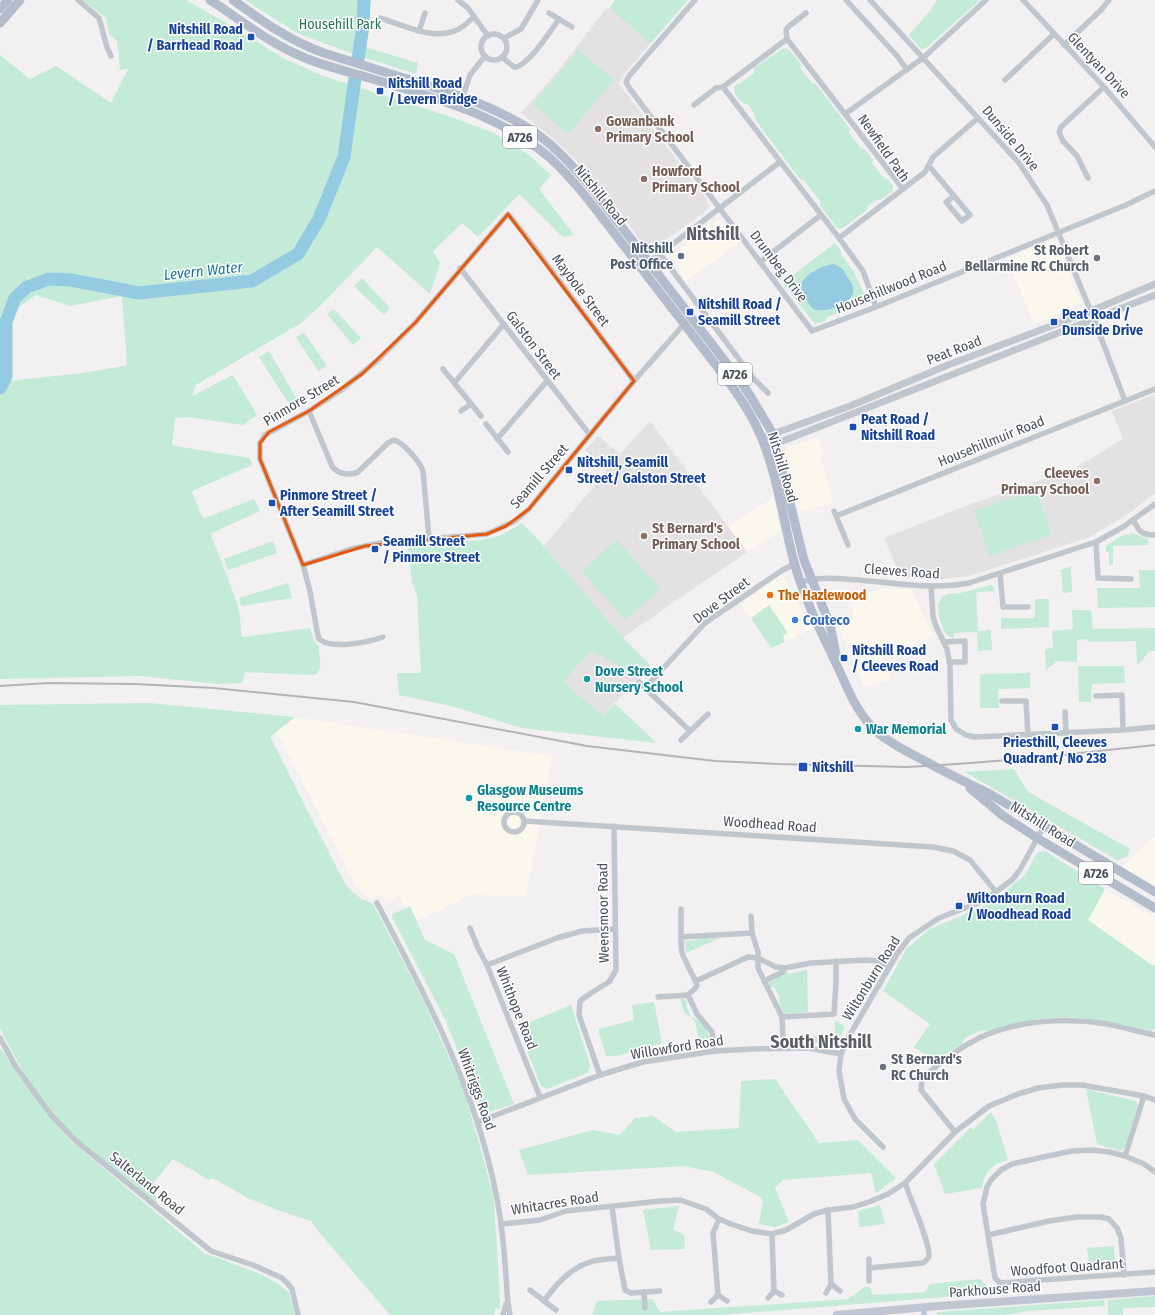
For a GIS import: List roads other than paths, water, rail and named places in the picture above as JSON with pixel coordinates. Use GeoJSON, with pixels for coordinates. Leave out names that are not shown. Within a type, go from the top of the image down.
{"type":"FeatureCollection","features":[{"type":"Feature","properties":{"kind":"main road"},"geometry":{"type":"LineString","coordinates":[[0,10],[8,0]]}},
{"type":"Feature","properties":{"kind":"main road"},"geometry":{"type":"LineString","coordinates":[[0,23],[20,0]]}},
{"type":"Feature","properties":{"kind":"main road","name":"Nitshill Road"},"geometry":{"type":"LineString","coordinates":[[210,0],[286,50],[320,64],[394,85],[460,107],[497,122],[520,136],[548,157],[566,174],[692,318],[751,397],[773,434],[804,560],[830,625],[839,670]]}},
{"type":"Feature","properties":{"kind":"main road","name":"Nitshill Road"},"geometry":{"type":"LineString","coordinates":[[233,0],[286,36],[302,45],[463,97],[507,116],[538,135],[553,147],[591,187],[684,324],[732,387],[753,420],[764,444],[780,498],[794,563],[801,582],[820,629],[849,693],[854,703],[870,725],[878,733],[907,752],[990,794],[1155,892]]}},
{"type":"Feature","properties":{"kind":"main road"},"geometry":{"type":"LineString","coordinates":[[320,64],[324,53]]}},
{"type":"Feature","properties":{"kind":"main road","name":"Nitshill Road"},"geometry":{"type":"LineString","coordinates":[[962,781],[1002,815],[1037,838],[1155,908]]}},
{"type":"Feature","properties":{"kind":"main road","name":"Parkhouse Road"},"geometry":{"type":"LineString","coordinates":[[837,1315],[924,1311],[1155,1291]]}},
{"type":"Feature","properties":{"kind":"street"},"geometry":{"type":"LineString","coordinates":[[78,0],[99,18],[111,56]]}},
{"type":"Feature","properties":{"kind":"street"},"geometry":{"type":"LineString","coordinates":[[458,0],[468,8],[488,36]]}},
{"type":"Feature","properties":{"kind":"street"},"geometry":{"type":"LineString","coordinates":[[504,38],[521,29],[538,0]]}},
{"type":"Feature","properties":{"kind":"street","name":"Drumbeg Drive"},"geometry":{"type":"LineString","coordinates":[[695,0],[629,76],[626,82],[812,331]]}},
{"type":"Feature","properties":{"kind":"street"},"geometry":{"type":"LineString","coordinates":[[846,0],[898,57],[907,70]]}},
{"type":"Feature","properties":{"kind":"street","name":"Dunside Drive"},"geometry":{"type":"LineString","coordinates":[[870,0],[1019,163],[1047,205],[1091,311],[1125,401]]}},
{"type":"Feature","properties":{"kind":"street"},"geometry":{"type":"LineString","coordinates":[[845,114],[924,58],[986,0]]}},
{"type":"Feature","properties":{"kind":"street","name":"Glentyan Drive"},"geometry":{"type":"LineString","coordinates":[[1023,0],[1104,87],[1155,147]]}},
{"type":"Feature","properties":{"kind":"street"},"geometry":{"type":"LineString","coordinates":[[1064,45],[1109,0]]}},
{"type":"Feature","properties":{"kind":"street"},"geometry":{"type":"LineString","coordinates":[[419,31],[425,13]]}},
{"type":"Feature","properties":{"kind":"street"},"geometry":{"type":"LineString","coordinates":[[549,13],[572,27]]}},
{"type":"Feature","properties":{"kind":"street"},"geometry":{"type":"LineString","coordinates":[[694,104],[716,88],[723,87],[787,39],[786,30],[788,27],[806,13]]}},
{"type":"Feature","properties":{"kind":"street"},"geometry":{"type":"LineString","coordinates":[[380,18],[419,31],[442,34],[458,30],[474,17]]}},
{"type":"Feature","properties":{"kind":"street"},"geometry":{"type":"LineString","coordinates":[[502,57],[514,67],[517,68],[521,66],[542,43],[559,19]]}},
{"type":"Feature","properties":{"kind":"street"},"geometry":{"type":"LineString","coordinates":[[495,34],[504,38],[507,45],[506,52],[497,60],[492,60],[485,56],[482,50],[484,40],[488,36],[495,34]]}},
{"type":"Feature","properties":{"kind":"street"},"geometry":{"type":"LineString","coordinates":[[1004,80],[1054,34]]}},
{"type":"Feature","properties":{"kind":"street","name":"Newfield Path"},"geometry":{"type":"LineString","coordinates":[[787,39],[902,189],[839,238]]}},
{"type":"Feature","properties":{"kind":"street"},"geometry":{"type":"LineString","coordinates":[[460,107],[470,75],[485,56]]}},
{"type":"Feature","properties":{"kind":"street"},"geometry":{"type":"LineString","coordinates":[[723,87],[863,271],[876,306]]}},
{"type":"Feature","properties":{"kind":"street"},"geometry":{"type":"LineString","coordinates":[[1088,178],[1078,156],[1063,141],[1059,132],[1061,127],[1104,87]]}},
{"type":"Feature","properties":{"kind":"street"},"geometry":{"type":"LineString","coordinates":[[902,189],[925,172],[933,157],[978,118]]}},
{"type":"Feature","properties":{"kind":"street"},"geometry":{"type":"LineString","coordinates":[[645,265],[780,162]]}},
{"type":"Feature","properties":{"kind":"street"},"geometry":{"type":"LineString","coordinates":[[929,166],[970,215],[962,221],[946,202],[954,196]]}},
{"type":"Feature","properties":{"kind":"street","name":"Househillwood Road"},"geometry":{"type":"LineString","coordinates":[[812,331],[1126,205],[1155,191]]}},
{"type":"Feature","properties":{"kind":"street","name":"Pinmore Street"},"geometry":{"type":"LineString","coordinates":[[383,637],[374,640],[347,644],[330,644],[319,639],[316,631],[311,597],[303,565],[260,459],[259,447],[265,435],[340,392],[378,360],[415,323],[460,268],[508,214]]}},
{"type":"Feature","properties":{"kind":"street","name":"Maybole Street"},"geometry":{"type":"LineString","coordinates":[[508,214],[634,381]]}},
{"type":"Feature","properties":{"kind":"street"},"geometry":{"type":"LineString","coordinates":[[760,262],[821,215]]}},
{"type":"Feature","properties":{"kind":"street"},"geometry":{"type":"LineString","coordinates":[[660,254],[754,380],[768,393]]}},
{"type":"Feature","properties":{"kind":"street","name":"Galston Street"},"geometry":{"type":"LineString","coordinates":[[460,268],[590,436]]}},
{"type":"Feature","properties":{"kind":"street","name":"Peat Road"},"geometry":{"type":"LineString","coordinates":[[764,444],[773,434],[850,406],[948,365],[1091,311],[1155,284]]}},
{"type":"Feature","properties":{"kind":"street","name":"Peat Road"},"geometry":{"type":"LineString","coordinates":[[764,444],[776,444],[1155,295]]}},
{"type":"Feature","properties":{"kind":"street","name":"Seamill Street"},"geometry":{"type":"LineString","coordinates":[[303,565],[361,547],[380,543],[487,534],[515,521],[529,509],[634,381],[684,324],[692,318]]}},
{"type":"Feature","properties":{"kind":"street"},"geometry":{"type":"LineString","coordinates":[[455,382],[504,324]]}},
{"type":"Feature","properties":{"kind":"street"},"geometry":{"type":"LineString","coordinates":[[443,369],[481,416]]}},
{"type":"Feature","properties":{"kind":"street"},"geometry":{"type":"LineString","coordinates":[[497,439],[547,380]]}},
{"type":"Feature","properties":{"kind":"street","name":"Househillmuir Road"},"geometry":{"type":"LineString","coordinates":[[848,545],[835,514],[1155,389]]}},
{"type":"Feature","properties":{"kind":"street"},"geometry":{"type":"LineString","coordinates":[[461,411],[471,404]]}},
{"type":"Feature","properties":{"kind":"street"},"geometry":{"type":"LineString","coordinates":[[309,411],[332,466],[336,471],[348,474],[358,472],[388,443],[394,440],[401,443],[419,463],[423,471],[429,538]]}},
{"type":"Feature","properties":{"kind":"street"},"geometry":{"type":"LineString","coordinates":[[486,424],[508,452]]}},
{"type":"Feature","properties":{"kind":"street","name":"Cleeves Road"},"geometry":{"type":"LineString","coordinates":[[801,582],[812,578],[833,578],[931,586],[955,586],[969,583],[1096,542],[1123,528],[1155,504]]}},
{"type":"Feature","properties":{"kind":"street"},"geometry":{"type":"LineString","coordinates":[[1133,520],[1139,531],[1147,535],[1155,535]]}},
{"type":"Feature","properties":{"kind":"street"},"geometry":{"type":"LineString","coordinates":[[1096,542],[1098,578],[1131,579]]}},
{"type":"Feature","properties":{"kind":"street","name":"Dove Street"},"geometry":{"type":"LineString","coordinates":[[645,688],[705,624],[781,571],[794,563],[804,560]]}},
{"type":"Feature","properties":{"kind":"street"},"geometry":{"type":"LineString","coordinates":[[1000,573],[1003,607],[1028,607]]}},
{"type":"Feature","properties":{"kind":"street"},"geometry":{"type":"LineString","coordinates":[[931,586],[933,616],[948,649],[951,720],[956,729],[966,735],[975,737],[1123,730],[1155,727]]}},
{"type":"Feature","properties":{"kind":"street"},"geometry":{"type":"LineString","coordinates":[[944,642],[965,641],[965,662],[949,662]]}},
{"type":"Feature","properties":{"kind":"street"},"geometry":{"type":"LineString","coordinates":[[638,682],[690,731]]}},
{"type":"Feature","properties":{"kind":"street"},"geometry":{"type":"LineString","coordinates":[[1096,696],[1122,695],[1123,730]]}},
{"type":"Feature","properties":{"kind":"street"},"geometry":{"type":"LineString","coordinates":[[1002,701],[1026,701],[1028,735]]}},
{"type":"Feature","properties":{"kind":"street"},"geometry":{"type":"LineString","coordinates":[[1065,712],[1066,733]]}},
{"type":"Feature","properties":{"kind":"street"},"geometry":{"type":"LineString","coordinates":[[681,740],[708,714]]}},
{"type":"Feature","properties":{"kind":"street","name":"Woodhead Road"},"geometry":{"type":"LineString","coordinates":[[524,821],[933,846],[953,851],[970,860],[996,892]]}},
{"type":"Feature","properties":{"kind":"street","name":"Weensmoor Road"},"geometry":{"type":"LineString","coordinates":[[600,1075],[579,1015],[580,1001],[590,993],[609,982],[616,970],[614,826]]}},
{"type":"Feature","properties":{"kind":"street","name":"Wiltonburn Road"},"geometry":{"type":"LineString","coordinates":[[883,1147],[855,1119],[844,1099],[839,1070],[841,1054],[848,1038],[889,966],[909,938],[939,918],[978,903],[1013,879],[1044,826]]}},
{"type":"Feature","properties":{"kind":"street","name":"Whitriggs Road"},"geometry":{"type":"LineString","coordinates":[[377,903],[450,1048],[478,1122],[490,1163],[502,1224],[507,1298],[510,1315]]}},
{"type":"Feature","properties":{"kind":"street"},"geometry":{"type":"LineString","coordinates":[[658,998],[688,994],[697,985],[682,952],[681,910]]}},
{"type":"Feature","properties":{"kind":"street"},"geometry":{"type":"LineString","coordinates":[[752,916],[752,933],[758,952],[758,968],[782,1017],[783,1039]]}},
{"type":"Feature","properties":{"kind":"street","name":"Whithope Road"},"geometry":{"type":"LineString","coordinates":[[470,928],[487,965],[540,1097]]}},
{"type":"Feature","properties":{"kind":"street"},"geometry":{"type":"LineString","coordinates":[[487,965],[557,938],[582,931],[615,929]]}},
{"type":"Feature","properties":{"kind":"street"},"geometry":{"type":"LineString","coordinates":[[681,937],[752,933]]}},
{"type":"Feature","properties":{"kind":"street"},"geometry":{"type":"LineString","coordinates":[[696,981],[748,957],[758,958],[776,967],[785,968],[811,963],[836,961],[878,961],[889,966]]}},
{"type":"Feature","properties":{"kind":"street"},"geometry":{"type":"LineString","coordinates":[[782,1017],[834,1014],[836,961]]}},
{"type":"Feature","properties":{"kind":"street"},"geometry":{"type":"LineString","coordinates":[[764,981],[782,972],[785,968]]}},
{"type":"Feature","properties":{"kind":"street"},"geometry":{"type":"LineString","coordinates":[[688,994],[697,1014],[712,1032],[715,1051]]}},
{"type":"Feature","properties":{"kind":"street"},"geometry":{"type":"LineString","coordinates":[[955,1132],[921,1090],[922,1080],[938,1064],[978,1038],[1034,1022],[1064,1020],[1106,1024],[1155,1035]]}},
{"type":"Feature","properties":{"kind":"street","name":"Salterland Road"},"geometry":{"type":"LineString","coordinates":[[0,1038],[16,1067],[51,1115],[76,1141],[211,1251],[253,1265],[282,1278],[292,1289],[298,1315]]}},
{"type":"Feature","properties":{"kind":"street","name":"Willowford Road"},"geometry":{"type":"LineString","coordinates":[[478,1122],[600,1075],[643,1062],[715,1051],[808,1048],[841,1054]]}},
{"type":"Feature","properties":{"kind":"street","name":"Whitacres Road"},"geometry":{"type":"LineString","coordinates":[[502,1224],[540,1220],[566,1211],[680,1200],[706,1209],[719,1219],[752,1231],[772,1234],[786,1230],[814,1214],[828,1210],[853,1207],[888,1194],[905,1183],[955,1132],[990,1106],[1018,1094],[1038,1088],[1062,1085],[1082,1085],[1144,1096],[1155,1100]]}},
{"type":"Feature","properties":{"kind":"street"},"geometry":{"type":"LineString","coordinates":[[1125,1156],[1144,1096]]}},
{"type":"Feature","properties":{"kind":"street","name":"Woodfoot Quadrant"},"geometry":{"type":"LineString","coordinates":[[1155,1172],[1144,1164],[1125,1156],[1099,1150],[1072,1151],[1012,1164],[1001,1170],[991,1180],[984,1195],[983,1204],[995,1278],[1000,1283],[1155,1272]]}},
{"type":"Feature","properties":{"kind":"street"},"geometry":{"type":"LineString","coordinates":[[869,1268],[923,1263],[929,1257],[928,1246],[905,1183]]}},
{"type":"Feature","properties":{"kind":"street","name":"Whitacres Road"},"geometry":{"type":"LineString","coordinates":[[612,1207],[625,1290],[631,1293],[660,1291]]}},
{"type":"Feature","properties":{"kind":"street"},"geometry":{"type":"LineString","coordinates":[[826,1292],[831,1284],[828,1210]]}},
{"type":"Feature","properties":{"kind":"street"},"geometry":{"type":"LineString","coordinates":[[988,1235],[1063,1219],[1077,1217],[1101,1217],[1109,1220],[1117,1228],[1121,1238],[1124,1275]]}},
{"type":"Feature","properties":{"kind":"street"},"geometry":{"type":"LineString","coordinates":[[711,1302],[718,1295],[713,1233],[719,1219]]}},
{"type":"Feature","properties":{"kind":"street"},"geometry":{"type":"LineString","coordinates":[[768,1298],[774,1291],[772,1234]]}},
{"type":"Feature","properties":{"kind":"street"},"geometry":{"type":"LineString","coordinates":[[544,1301],[557,1284],[575,1269],[593,1261],[619,1258]]}},
{"type":"Feature","properties":{"kind":"street"},"geometry":{"type":"LineString","coordinates":[[869,1259],[869,1281]]}},
{"type":"Feature","properties":{"kind":"street"},"geometry":{"type":"LineString","coordinates":[[831,1284],[840,1291]]}},
{"type":"Feature","properties":{"kind":"street"},"geometry":{"type":"LineString","coordinates":[[530,1290],[556,1310]]}},
{"type":"Feature","properties":{"kind":"street"},"geometry":{"type":"LineString","coordinates":[[774,1291],[782,1295]]}},
{"type":"Feature","properties":{"kind":"street"},"geometry":{"type":"LineString","coordinates":[[644,1292],[645,1308]]}},
{"type":"Feature","properties":{"kind":"street"},"geometry":{"type":"LineString","coordinates":[[718,1295],[727,1301]]}},
{"type":"Feature","properties":{"kind":"street","name":"Whitriggs Road"},"geometry":{"type":"LineString","coordinates":[[503,1315],[507,1298]]}},
{"type":"Feature","properties":{"kind":"water"},"geometry":{"type":"Polygon","coordinates":[[[833,264],[842,269],[853,286],[851,297],[842,305],[835,308],[828,310],[815,309],[811,307],[806,299],[801,284],[815,271],[824,266],[833,264]]]}},
{"type":"Feature","properties":{"kind":"waterway","name":"Levern Water"},"geometry":{"type":"LineString","coordinates":[[358,59],[363,26],[364,0]]}},
{"type":"Feature","properties":{"kind":"waterway","name":"Levern Water"},"geometry":{"type":"LineString","coordinates":[[0,388],[6,376],[6,322],[15,298],[27,287],[49,279],[71,280],[139,293],[252,281],[298,254],[319,219],[344,157],[355,78]]}},
{"type":"Feature","properties":{"kind":"railway"},"geometry":{"type":"LineString","coordinates":[[0,686],[48,683],[135,684],[214,688],[354,702],[587,746],[715,761],[907,767],[1034,758],[1155,745]]}},
{"type":"Feature","properties":{"kind":"place","name":"Nitshill Road / Barrhead Road"},"geometry":{"type":"Point","coordinates":[251,37]}},
{"type":"Feature","properties":{"kind":"place","name":"Nitshill Road / Levern Bridge"},"geometry":{"type":"Point","coordinates":[380,91]}},
{"type":"Feature","properties":{"kind":"place","name":"Gowanbank Primary School"},"geometry":{"type":"Point","coordinates":[598,129]}},
{"type":"Feature","properties":{"kind":"place","name":"Howford Primary School"},"geometry":{"type":"Point","coordinates":[644,179]}},
{"type":"Feature","properties":{"kind":"place","name":"Nitshill Post Office"},"geometry":{"type":"Point","coordinates":[681,256]}},
{"type":"Feature","properties":{"kind":"place","name":"St Robert Bellarmine RC Church"},"geometry":{"type":"Point","coordinates":[1097,258]}},
{"type":"Feature","properties":{"kind":"place","name":"Nitshill Road / Seamill Street"},"geometry":{"type":"Point","coordinates":[690,312]}},
{"type":"Feature","properties":{"kind":"place","name":"Peat Road / Dunside Drive"},"geometry":{"type":"Point","coordinates":[1054,322]}},
{"type":"Feature","properties":{"kind":"place","name":"Peat Road / Nitshill Road"},"geometry":{"type":"Point","coordinates":[853,427]}},
{"type":"Feature","properties":{"kind":"place","name":"Nitshill, Seamill Street/ Galston Street"},"geometry":{"type":"Point","coordinates":[569,470]}},
{"type":"Feature","properties":{"kind":"place","name":"Cleeves Primary School"},"geometry":{"type":"Point","coordinates":[1097,481]}},
{"type":"Feature","properties":{"kind":"place","name":"Pinmore Street / After Seamill Street"},"geometry":{"type":"Point","coordinates":[272,503]}},
{"type":"Feature","properties":{"kind":"place","name":"St Bernard's Primary School"},"geometry":{"type":"Point","coordinates":[644,536]}},
{"type":"Feature","properties":{"kind":"place","name":"Seamill Street / Pinmore Street"},"geometry":{"type":"Point","coordinates":[375,549]}},
{"type":"Feature","properties":{"kind":"place","name":"The Hazlewood"},"geometry":{"type":"Point","coordinates":[770,595]}},
{"type":"Feature","properties":{"kind":"place","name":"Couteco"},"geometry":{"type":"Point","coordinates":[795,620]}},
{"type":"Feature","properties":{"kind":"place","name":"Nitshill Road / Cleeves Road"},"geometry":{"type":"Point","coordinates":[844,658]}},
{"type":"Feature","properties":{"kind":"place","name":"Dove Street Nursery School"},"geometry":{"type":"Point","coordinates":[587,679]}},
{"type":"Feature","properties":{"kind":"place","name":"Priesthill, Cleeves Quadrant/ No 238"},"geometry":{"type":"Point","coordinates":[1055,727]}},
{"type":"Feature","properties":{"kind":"place","name":"War Memorial"},"geometry":{"type":"Point","coordinates":[858,729]}},
{"type":"Feature","properties":{"kind":"place","name":"Nitshill"},"geometry":{"type":"Point","coordinates":[803,767]}},
{"type":"Feature","properties":{"kind":"place","name":"Glasgow Museums Resource Centre"},"geometry":{"type":"Point","coordinates":[469,798]}},
{"type":"Feature","properties":{"kind":"place","name":"Wiltonburn Road / Woodhead Road"},"geometry":{"type":"Point","coordinates":[959,906]}},
{"type":"Feature","properties":{"kind":"place","name":"St Bernard's RC Church"},"geometry":{"type":"Point","coordinates":[883,1067]}},
{"type":"Feature","properties":{"kind":"district","name":"Nitshill"},"geometry":{"type":"Point","coordinates":[713,234]}},
{"type":"Feature","properties":{"kind":"district","name":"South Nitshill"},"geometry":{"type":"Point","coordinates":[821,1042]}},
{"type":"Feature","properties":{"kind":"park label","name":"Househill Park"},"geometry":{"type":"Point","coordinates":[340,24]}}]}
